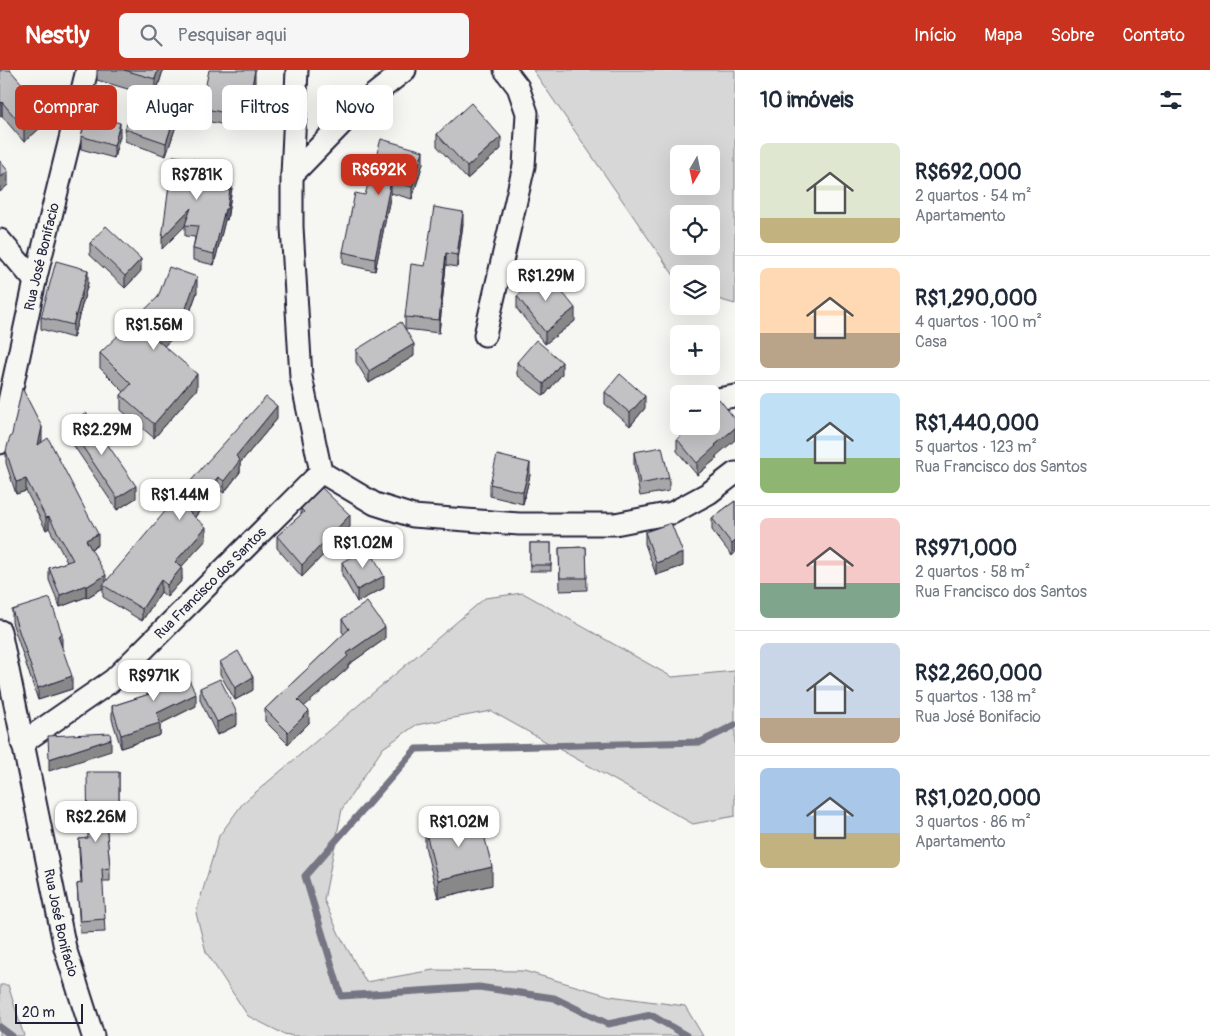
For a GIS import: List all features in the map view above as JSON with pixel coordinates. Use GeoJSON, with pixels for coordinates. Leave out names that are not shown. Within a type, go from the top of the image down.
{"type":"FeatureCollection","features":[{"type":"Feature","properties":{"kind":"street","name":"Rua José Bonifacio"},"geometry":{"type":"LineString","coordinates":[[0,442],[35,281],[87,70]]}},
{"type":"Feature","properties":{"kind":"street"},"geometry":{"type":"LineString","coordinates":[[298,70],[292,175],[292,227],[301,377],[321,472],[375,504],[413,516],[519,524],[615,524],[672,513],[709,493],[735,473]]}},
{"type":"Feature","properties":{"kind":"street"},"geometry":{"type":"LineString","coordinates":[[292,175],[357,108],[405,70]]}},
{"type":"Feature","properties":{"kind":"street"},"geometry":{"type":"LineString","coordinates":[[485,335],[524,166],[527,113],[518,87],[505,70]]}},
{"type":"Feature","properties":{"kind":"street"},"geometry":{"type":"LineString","coordinates":[[0,240],[35,281]]}},
{"type":"Feature","properties":{"kind":"street"},"geometry":{"type":"LineString","coordinates":[[720,398],[735,396]]}},
{"type":"Feature","properties":{"kind":"street","name":"Rua Francisco dos Santos"},"geometry":{"type":"LineString","coordinates":[[22,743],[113,680],[321,472]]}},
{"type":"Feature","properties":{"kind":"street","name":"Rua José Bonifacio"},"geometry":{"type":"LineString","coordinates":[[0,631],[65,948],[93,1036]]}},
{"type":"Feature","properties":{"kind":"shaded area"},"geometry":{"type":"Polygon","coordinates":[[[533,70],[735,70],[735,304],[720,300],[720,265],[670,265],[670,270],[533,70]]]}},
{"type":"Feature","properties":{"kind":"shaded area"},"geometry":{"type":"Polygon","coordinates":[[[523,593],[672,677],[735,671],[735,816],[693,824],[491,711],[416,725],[383,748],[342,809],[324,900],[339,934],[366,982],[433,970],[524,971],[610,996],[685,1006],[703,1036],[294,1036],[284,1034],[248,1016],[206,952],[196,913],[219,836],[243,803],[485,598],[523,593]]]}},
{"type":"Feature","properties":{"kind":"shaded area"},"geometry":{"type":"Polygon","coordinates":[[[0,985],[8,985],[24,1036],[0,1036],[0,985]]]}},
{"type":"Feature","properties":{"kind":"building"},"geometry":{"type":"Polygon","coordinates":[[[0,70],[10,70],[23,85],[15,85],[15,117],[2,102],[0,103],[0,70]]]}},
{"type":"Feature","properties":{"kind":"building"},"geometry":{"type":"Polygon","coordinates":[[[124,70],[158,70],[155,79],[124,70]]]}},
{"type":"Feature","properties":{"kind":"building"},"geometry":{"type":"Polygon","coordinates":[[[209,70],[255,70],[252,85],[222,85],[222,112],[212,110],[212,85],[206,85],[209,70]]]}},
{"type":"Feature","properties":{"kind":"building"},"geometry":{"type":"Polygon","coordinates":[[[471,103],[501,137],[467,167],[437,134],[471,103]]]}},
{"type":"Feature","properties":{"kind":"building"},"geometry":{"type":"Polygon","coordinates":[[[117,122],[120,123],[114,146],[81,136],[83,130],[117,130],[117,122]]]}},
{"type":"Feature","properties":{"kind":"building"},"geometry":{"type":"Polygon","coordinates":[[[128,130],[170,130],[166,143],[128,130]]]}},
{"type":"Feature","properties":{"kind":"building"},"geometry":{"type":"Polygon","coordinates":[[[381,139],[423,151],[412,187],[391,181],[375,259],[343,252],[355,193],[365,195],[381,139]]]}},
{"type":"Feature","properties":{"kind":"building"},"geometry":{"type":"Polygon","coordinates":[[[173,156],[199,160],[198,171],[232,176],[227,209],[225,209],[214,254],[193,249],[198,226],[185,225],[191,208],[162,238],[173,156]]]}},
{"type":"Feature","properties":{"kind":"building"},"geometry":{"type":"Polygon","coordinates":[[[0,161],[8,171],[0,178],[0,161]]]}},
{"type":"Feature","properties":{"kind":"building"},"geometry":{"type":"Polygon","coordinates":[[[434,207],[463,212],[457,255],[446,253],[439,320],[405,317],[411,264],[425,266],[434,207]]]}},
{"type":"Feature","properties":{"kind":"building"},"geometry":{"type":"Polygon","coordinates":[[[106,226],[141,259],[125,276],[90,243],[106,226]]]}},
{"type":"Feature","properties":{"kind":"building"},"geometry":{"type":"Polygon","coordinates":[[[56,261],[88,270],[73,325],[41,317],[56,261]]]}},
{"type":"Feature","properties":{"kind":"building"},"geometry":{"type":"Polygon","coordinates":[[[169,267],[197,277],[185,311],[156,339],[197,374],[154,424],[121,395],[131,384],[100,353],[158,297],[169,267]]]}},
{"type":"Feature","properties":{"kind":"building"},"geometry":{"type":"Polygon","coordinates":[[[547,273],[575,308],[545,332],[517,296],[547,273]]]}},
{"type":"Feature","properties":{"kind":"building"},"geometry":{"type":"Polygon","coordinates":[[[401,322],[414,344],[369,371],[356,350],[401,322]]]}},
{"type":"Feature","properties":{"kind":"building"},"geometry":{"type":"Polygon","coordinates":[[[536,340],[562,362],[544,384],[517,362],[536,340]]]}},
{"type":"Feature","properties":{"kind":"building"},"geometry":{"type":"Polygon","coordinates":[[[620,374],[645,396],[630,413],[605,392],[620,374]]]}},
{"type":"Feature","properties":{"kind":"building"},"geometry":{"type":"Polygon","coordinates":[[[22,388],[42,427],[38,445],[48,438],[98,534],[86,540],[106,575],[86,587],[86,585],[60,595],[49,568],[73,560],[49,517],[46,518],[26,479],[16,482],[6,451],[12,434],[22,388]]]}},
{"type":"Feature","properties":{"kind":"building"},"geometry":{"type":"Polygon","coordinates":[[[266,397],[277,406],[236,456],[240,460],[224,481],[218,477],[189,512],[206,527],[175,562],[182,567],[167,585],[161,580],[142,609],[103,585],[207,462],[266,397]]]}},
{"type":"Feature","properties":{"kind":"building"},"geometry":{"type":"Polygon","coordinates":[[[720,400],[735,419],[735,428],[697,463],[677,439],[682,435],[720,435],[720,400]]]}},
{"type":"Feature","properties":{"kind":"building"},"geometry":{"type":"Polygon","coordinates":[[[86,413],[136,486],[117,498],[68,425],[86,413]]]}},
{"type":"Feature","properties":{"kind":"building"},"geometry":{"type":"Polygon","coordinates":[[[662,447],[669,478],[640,484],[634,452],[662,447]]]}},
{"type":"Feature","properties":{"kind":"building"},"geometry":{"type":"Polygon","coordinates":[[[497,455],[530,463],[523,492],[490,484],[497,455]]]}},
{"type":"Feature","properties":{"kind":"building"},"geometry":{"type":"Polygon","coordinates":[[[322,488],[350,515],[302,565],[277,536],[304,512],[301,509],[322,488]]]}},
{"type":"Feature","properties":{"kind":"building"},"geometry":{"type":"Polygon","coordinates":[[[735,501],[735,541],[732,544],[712,518],[735,501]]]}},
{"type":"Feature","properties":{"kind":"building"},"geometry":{"type":"Polygon","coordinates":[[[671,523],[683,553],[656,563],[645,532],[671,523]]]}},
{"type":"Feature","properties":{"kind":"building"},"geometry":{"type":"Polygon","coordinates":[[[530,543],[551,543],[551,565],[530,565],[530,543]]]}},
{"type":"Feature","properties":{"kind":"building"},"geometry":{"type":"Polygon","coordinates":[[[586,547],[587,578],[560,578],[559,548],[586,547]]]}},
{"type":"Feature","properties":{"kind":"building"},"geometry":{"type":"Polygon","coordinates":[[[369,548],[384,576],[357,590],[342,562],[369,548]]]}},
{"type":"Feature","properties":{"kind":"building"},"geometry":{"type":"Polygon","coordinates":[[[50,598],[62,634],[58,636],[72,676],[38,688],[12,610],[50,598]]]}},
{"type":"Feature","properties":{"kind":"building"},"geometry":{"type":"Polygon","coordinates":[[[367,602],[385,627],[346,654],[348,656],[298,700],[309,711],[288,732],[265,709],[349,629],[342,619],[367,602]]]}},
{"type":"Feature","properties":{"kind":"building"},"geometry":{"type":"Polygon","coordinates":[[[238,651],[253,677],[235,688],[220,662],[238,651]]]}},
{"type":"Feature","properties":{"kind":"building"},"geometry":{"type":"Polygon","coordinates":[[[181,664],[196,694],[157,713],[160,723],[121,735],[112,706],[165,689],[158,676],[181,664]]]}},
{"type":"Feature","properties":{"kind":"building"},"geometry":{"type":"Polygon","coordinates":[[[220,679],[237,713],[217,722],[200,688],[220,679]]]}},
{"type":"Feature","properties":{"kind":"building"},"geometry":{"type":"Polygon","coordinates":[[[110,733],[111,739],[49,759],[48,736],[110,733]]]}},
{"type":"Feature","properties":{"kind":"building"},"geometry":{"type":"Polygon","coordinates":[[[87,772],[119,772],[119,810],[105,810],[110,868],[102,869],[105,919],[80,921],[77,884],[82,883],[79,839],[88,838],[87,772]]]}},
{"type":"Feature","properties":{"kind":"building"},"geometry":{"type":"Polygon","coordinates":[[[479,815],[492,867],[438,880],[425,829],[479,815]]]}},
{"type":"Feature","properties":{"kind":"waterway"},"geometry":{"type":"LineString","coordinates":[[687,1036],[651,1015],[608,1024],[554,998],[479,987],[341,996],[305,876],[416,749],[701,742],[735,725]]}},
{"type":"Feature","properties":{"kind":"waterway"},"geometry":{"type":"LineString","coordinates":[[0,1027],[12,1036]]}}]}
